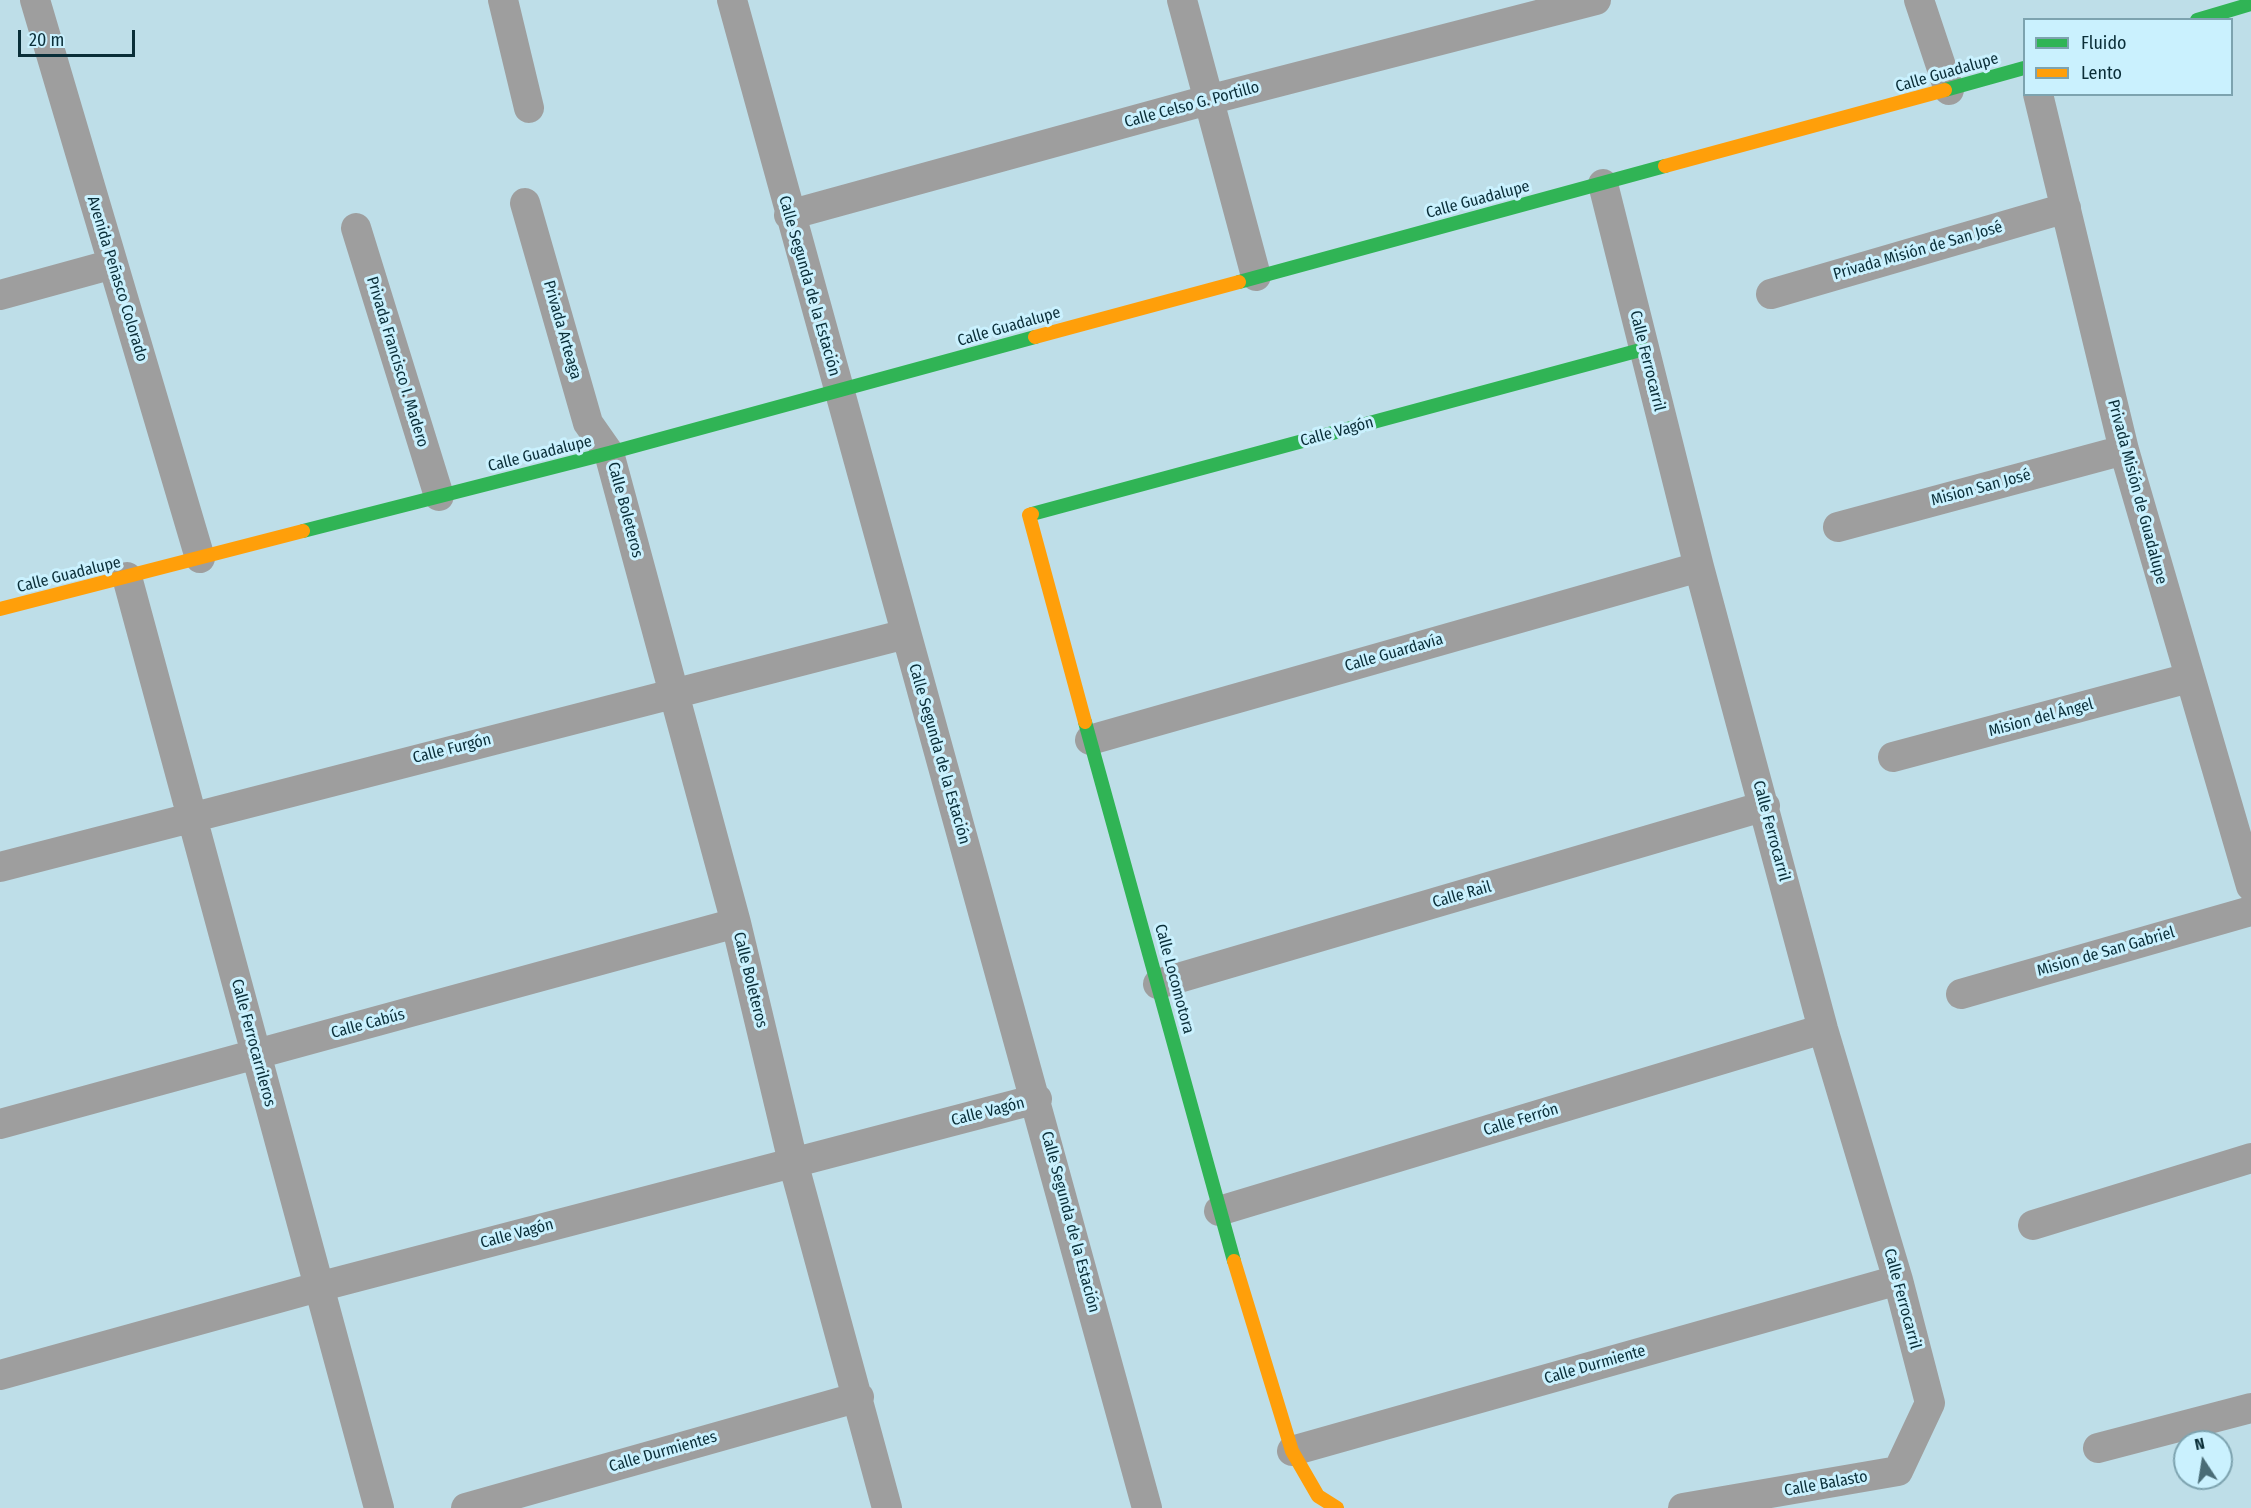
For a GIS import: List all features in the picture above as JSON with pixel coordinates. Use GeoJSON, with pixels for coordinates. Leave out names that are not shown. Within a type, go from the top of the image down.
{"type":"FeatureCollection","features":[{"type":"Feature","properties":{"kind":"street","name":"Avenida Peñasco Colorado"},"geometry":{"type":"LineString","coordinates":[[35,0],[200,558]]}},
{"type":"Feature","properties":{"kind":"street"},"geometry":{"type":"LineString","coordinates":[[503,0],[529,108]]}},
{"type":"Feature","properties":{"kind":"street","name":"Calle Segunda de la Estación"},"geometry":{"type":"LineString","coordinates":[[732,0],[789,215],[1036,1100],[1147,1508]]}},
{"type":"Feature","properties":{"kind":"street"},"geometry":{"type":"LineString","coordinates":[[1182,0],[1256,276]]}},
{"type":"Feature","properties":{"kind":"street","name":"Calle Celso G. Portillo"},"geometry":{"type":"LineString","coordinates":[[789,215],[1208,100],[1596,0]]}},
{"type":"Feature","properties":{"kind":"street"},"geometry":{"type":"LineString","coordinates":[[1919,0],[1949,90]]}},
{"type":"Feature","properties":{"kind":"street"},"geometry":{"type":"LineString","coordinates":[[2204,18],[2251,4]]}},
{"type":"Feature","properties":{"kind":"street","name":"Calle Guadalupe"},"geometry":{"type":"LineString","coordinates":[[0,609],[839,392],[1256,276],[2023,69]]}},
{"type":"Feature","properties":{"kind":"street","name":"Privada Misión de Guadalupe"},"geometry":{"type":"LineString","coordinates":[[2038,96],[2124,450],[2188,678],[2251,886]]}},
{"type":"Feature","properties":{"kind":"street","name":"Calle Ferrocarril"},"geometry":{"type":"LineString","coordinates":[[1603,184],[1699,567],[1823,1029],[1898,1280],[1930,1403],[1898,1472]]}},
{"type":"Feature","properties":{"kind":"street","name":"Privada Arteaga"},"geometry":{"type":"LineString","coordinates":[[525,203],[588,423],[609,453]]}},
{"type":"Feature","properties":{"kind":"street","name":"Privada Misión de San José"},"geometry":{"type":"LineString","coordinates":[[1771,294],[2066,208]]}},
{"type":"Feature","properties":{"kind":"street","name":"Privada Francisco I. Madero"},"geometry":{"type":"LineString","coordinates":[[356,228],[439,496]]}},
{"type":"Feature","properties":{"kind":"street"},"geometry":{"type":"LineString","coordinates":[[0,295],[113,264]]}},
{"type":"Feature","properties":{"kind":"street","name":"Calle Vagón"},"geometry":{"type":"LineString","coordinates":[[1029,514],[1644,349]]}},
{"type":"Feature","properties":{"kind":"street","name":"Mision San José"},"geometry":{"type":"LineString","coordinates":[[1838,527],[2124,450]]}},
{"type":"Feature","properties":{"kind":"street","name":"Calle Boleteros"},"geometry":{"type":"LineString","coordinates":[[609,453],[736,923],[793,1162],[859,1396],[887,1508]]}},
{"type":"Feature","properties":{"kind":"street","name":"Calle Locomotora"},"geometry":{"type":"LineString","coordinates":[[1029,514],[1220,1211],[1292,1451]]}},
{"type":"Feature","properties":{"kind":"street","name":"Calle Guardavía"},"geometry":{"type":"LineString","coordinates":[[1090,740],[1699,567]]}},
{"type":"Feature","properties":{"kind":"street","name":"Calle Ferrocarrileros"},"geometry":{"type":"LineString","coordinates":[[127,577],[379,1508]]}},
{"type":"Feature","properties":{"kind":"street","name":"Calle Furgón"},"geometry":{"type":"LineString","coordinates":[[0,867],[906,634]]}},
{"type":"Feature","properties":{"kind":"street","name":"Mision del Ángel"},"geometry":{"type":"LineString","coordinates":[[1893,757],[2188,678]]}},
{"type":"Feature","properties":{"kind":"street","name":"Calle Rail"},"geometry":{"type":"LineString","coordinates":[[1158,984],[1765,806]]}},
{"type":"Feature","properties":{"kind":"street","name":"Mision de San Gabriel"},"geometry":{"type":"LineString","coordinates":[[1961,994],[2251,911]]}},
{"type":"Feature","properties":{"kind":"street","name":"Calle Cabús"},"geometry":{"type":"LineString","coordinates":[[0,1124],[736,923]]}},
{"type":"Feature","properties":{"kind":"street","name":"Calle Ferrón"},"geometry":{"type":"LineString","coordinates":[[1220,1211],[1823,1029]]}},
{"type":"Feature","properties":{"kind":"street","name":"Calle Vagón"},"geometry":{"type":"LineString","coordinates":[[0,1375],[318,1287],[1036,1100]]}},
{"type":"Feature","properties":{"kind":"street"},"geometry":{"type":"LineString","coordinates":[[2033,1225],[2251,1158]]}},
{"type":"Feature","properties":{"kind":"street","name":"Calle Durmiente"},"geometry":{"type":"LineString","coordinates":[[1292,1451],[1898,1280]]}},
{"type":"Feature","properties":{"kind":"street","name":"Calle Durmientes"},"geometry":{"type":"LineString","coordinates":[[466,1508],[859,1396]]}},
{"type":"Feature","properties":{"kind":"street"},"geometry":{"type":"LineString","coordinates":[[2098,1448],[2251,1408]]}},
{"type":"Feature","properties":{"kind":"street"},"geometry":{"type":"LineString","coordinates":[[1292,1451],[1318,1496],[1337,1508]]}},
{"type":"Feature","properties":{"kind":"street","name":"Calle Balasto"},"geometry":{"type":"LineString","coordinates":[[1683,1508],[1898,1472]]}},
{"type":"Feature","properties":{"kind":"traffic: fast"},"geometry":{"type":"LineString","coordinates":[[2204,18],[2251,4]]}},
{"type":"Feature","properties":{"kind":"traffic: fast"},"geometry":{"type":"LineString","coordinates":[[1945,90],[2023,68]]}},
{"type":"Feature","properties":{"kind":"traffic: fast"},"geometry":{"type":"LineString","coordinates":[[1239,282],[1665,166]]}},
{"type":"Feature","properties":{"kind":"traffic: fast"},"geometry":{"type":"LineString","coordinates":[[303,531],[609,453],[1035,337]]}},
{"type":"Feature","properties":{"kind":"traffic: fast"},"geometry":{"type":"LineString","coordinates":[[1032,514],[1644,349]]}},
{"type":"Feature","properties":{"kind":"traffic: fast"},"geometry":{"type":"LineString","coordinates":[[1085,722],[1234,1261]]}},
{"type":"Feature","properties":{"kind":"traffic: slow"},"geometry":{"type":"LineString","coordinates":[[1665,166],[1945,90]]}},
{"type":"Feature","properties":{"kind":"traffic: slow"},"geometry":{"type":"LineString","coordinates":[[1035,337],[1239,282]]}},
{"type":"Feature","properties":{"kind":"traffic: slow"},"geometry":{"type":"LineString","coordinates":[[1032,514],[1029,515],[1085,722]]}},
{"type":"Feature","properties":{"kind":"traffic: slow"},"geometry":{"type":"LineString","coordinates":[[0,609],[303,531]]}},
{"type":"Feature","properties":{"kind":"traffic: slow"},"geometry":{"type":"LineString","coordinates":[[1234,1261],[1292,1451],[1318,1496],[1337,1508]]}}]}
